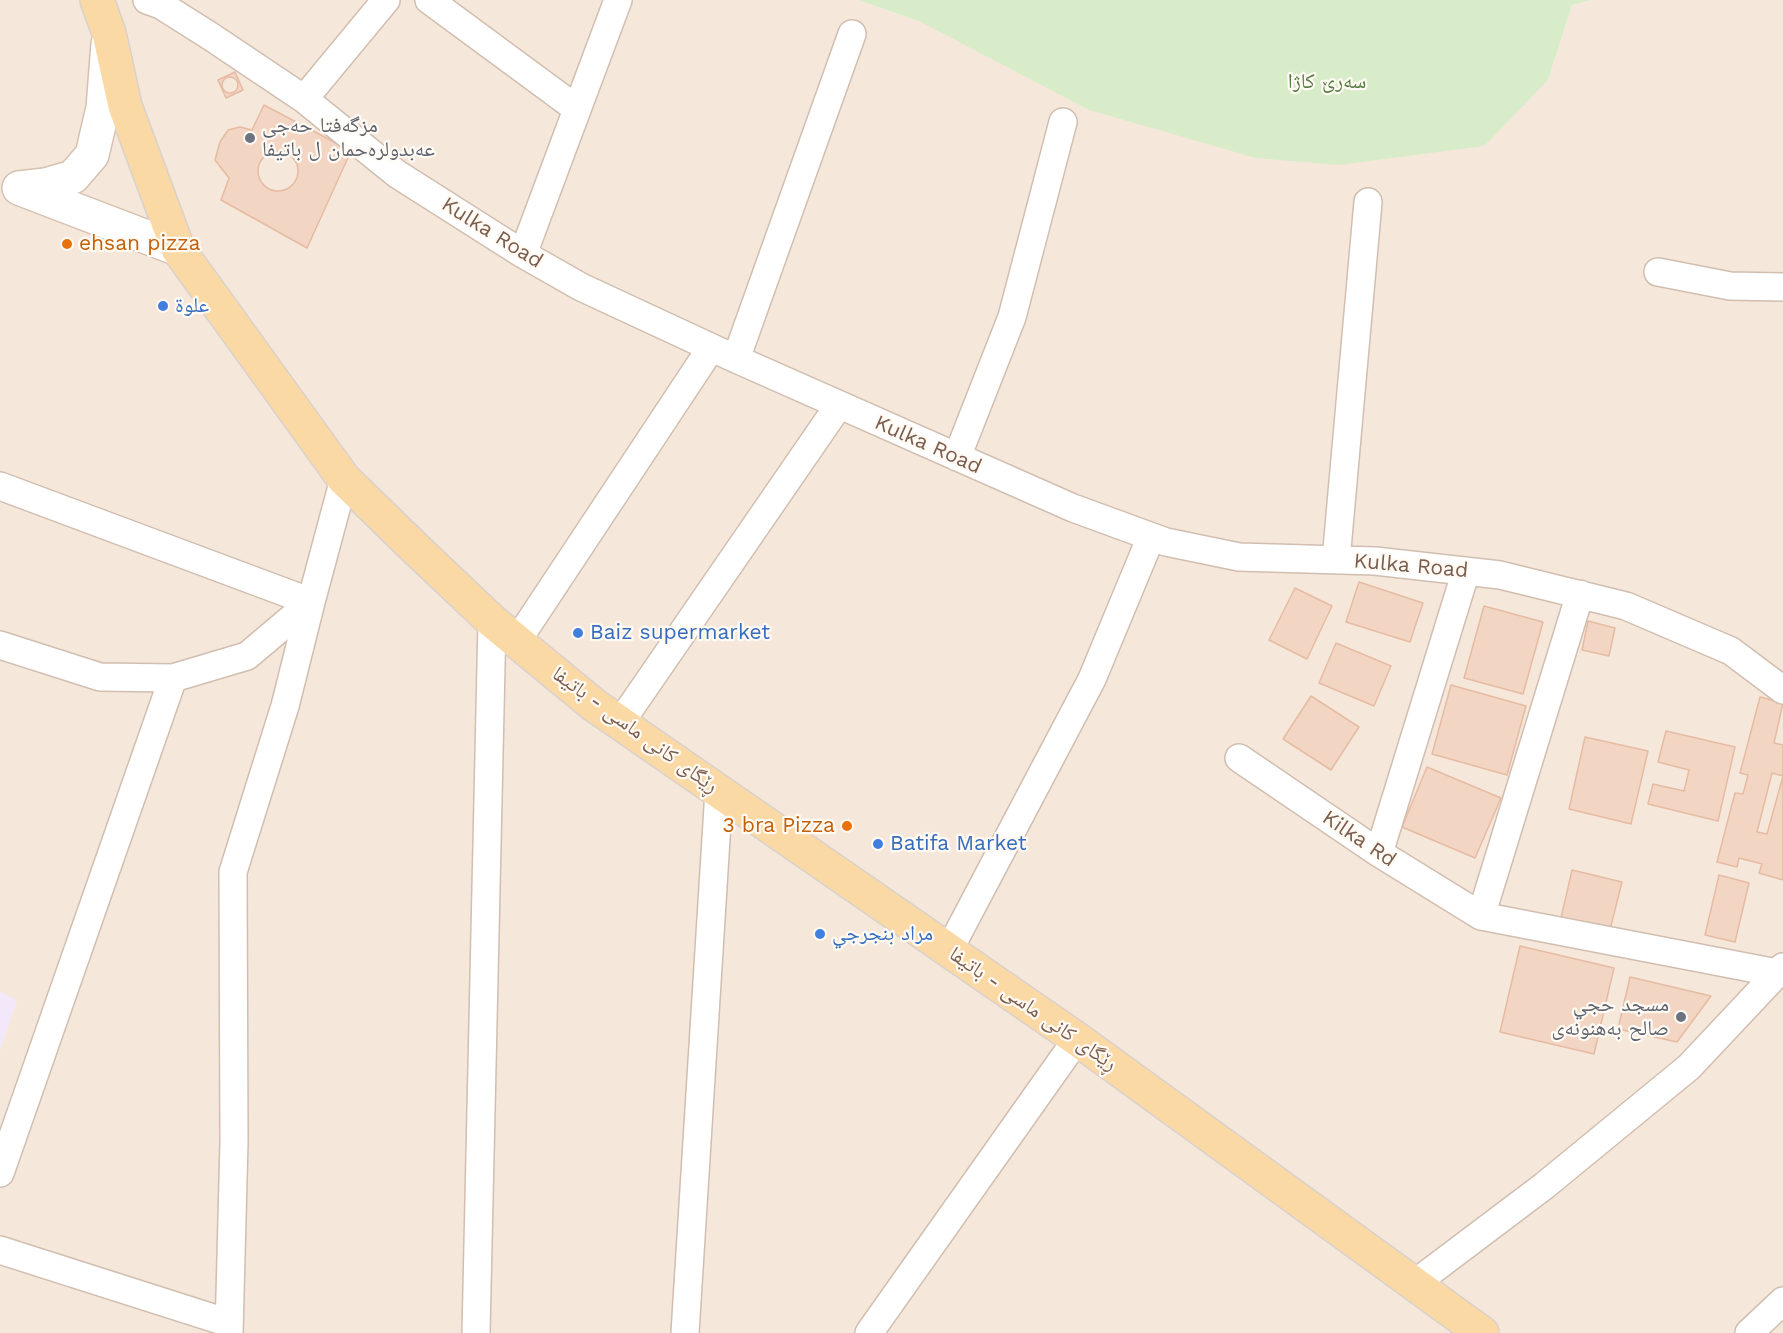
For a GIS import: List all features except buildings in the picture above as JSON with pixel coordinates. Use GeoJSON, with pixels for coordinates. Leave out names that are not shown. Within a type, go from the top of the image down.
{"type":"FeatureCollection","features":[{"type":"Feature","properties":{"kind":"main road","name":"ڕێگای کانی ماسی - باتيفا"},"geometry":{"type":"LineString","coordinates":[[97,0],[109,33],[125,106],[178,249],[344,479],[492,621],[594,705],[1077,1039],[1482,1333]]}},
{"type":"Feature","properties":{"kind":"main road"},"geometry":{"type":"LineString","coordinates":[[10,184],[45,185],[73,177],[92,155],[103,108],[109,33]]}},
{"type":"Feature","properties":{"kind":"main road"},"geometry":{"type":"LineString","coordinates":[[10,184],[178,249]]}},
{"type":"Feature","properties":{"kind":"street","name":"Kulka Road"},"geometry":{"type":"LineString","coordinates":[[147,0],[161,5],[304,99],[397,174],[523,254],[581,287],[723,354],[1073,508],[1166,542],[1239,557],[1375,561],[1500,575],[1580,594],[1626,606],[1731,651],[1783,690]]}},
{"type":"Feature","properties":{"kind":"street"},"geometry":{"type":"LineString","coordinates":[[304,99],[386,0]]}},
{"type":"Feature","properties":{"kind":"street"},"geometry":{"type":"LineString","coordinates":[[429,0],[577,109]]}},
{"type":"Feature","properties":{"kind":"street"},"geometry":{"type":"LineString","coordinates":[[523,254],[618,0]]}},
{"type":"Feature","properties":{"kind":"street"},"geometry":{"type":"LineString","coordinates":[[517,641],[723,354],[852,33]]}},
{"type":"Feature","properties":{"kind":"street"},"geometry":{"type":"LineString","coordinates":[[957,457],[1012,317],[1063,122]]}},
{"type":"Feature","properties":{"kind":"street"},"geometry":{"type":"LineString","coordinates":[[1336,560],[1368,202]]}},
{"type":"Feature","properties":{"kind":"street"},"geometry":{"type":"LineString","coordinates":[[1658,272],[1730,286],[1783,287]]}},
{"type":"Feature","properties":{"kind":"street"},"geometry":{"type":"LineString","coordinates":[[620,723],[839,405]]}},
{"type":"Feature","properties":{"kind":"street"},"geometry":{"type":"LineString","coordinates":[[0,1250],[229,1328],[234,1142],[233,872],[285,706],[344,479]]}},
{"type":"Feature","properties":{"kind":"street"},"geometry":{"type":"LineString","coordinates":[[0,486],[311,602]]}},
{"type":"Feature","properties":{"kind":"street"},"geometry":{"type":"LineString","coordinates":[[948,950],[1092,679],[1150,537]]}},
{"type":"Feature","properties":{"kind":"street"},"geometry":{"type":"LineString","coordinates":[[1378,854],[1466,571]]}},
{"type":"Feature","properties":{"kind":"street"},"geometry":{"type":"LineString","coordinates":[[1580,594],[1480,916],[1780,970]]}},
{"type":"Feature","properties":{"kind":"street"},"geometry":{"type":"LineString","coordinates":[[0,645],[100,677],[173,678],[247,656],[311,602]]}},
{"type":"Feature","properties":{"kind":"street"},"geometry":{"type":"LineString","coordinates":[[476,1333],[492,621]]}},
{"type":"Feature","properties":{"kind":"street"},"geometry":{"type":"LineString","coordinates":[[0,1173],[173,678]]}},
{"type":"Feature","properties":{"kind":"street","name":"Kilka Rd"},"geometry":{"type":"LineString","coordinates":[[1239,758],[1378,854],[1480,916]]}},
{"type":"Feature","properties":{"kind":"street"},"geometry":{"type":"LineString","coordinates":[[685,1333],[719,791]]}},
{"type":"Feature","properties":{"kind":"street"},"geometry":{"type":"LineString","coordinates":[[1414,1284],[1544,1186],[1689,1067],[1780,970]]}},
{"type":"Feature","properties":{"kind":"street"},"geometry":{"type":"LineString","coordinates":[[869,1333],[1077,1039]]}},
{"type":"Feature","properties":{"kind":"street"},"geometry":{"type":"LineString","coordinates":[[1749,1333],[1783,1301]]}},
{"type":"Feature","properties":{"kind":"shaded area"},"geometry":{"type":"Polygon","coordinates":[[[0,0],[858,0],[921,22],[1548,80],[1572,5],[1591,0],[1783,0],[1783,1333],[0,1333],[0,0]]]}},
{"type":"Feature","properties":{"kind":"shaded area"},"geometry":{"type":"Polygon","coordinates":[[[0,992],[17,1000],[0,1051],[0,992]]]}},
{"type":"Feature","properties":{"kind":"green space","name":"سەرێ کاژا"},"geometry":{"type":"Polygon","coordinates":[[[858,0],[1591,0],[1572,5],[1548,80],[1484,146],[1339,165],[1256,158],[1089,110],[921,22],[858,0]]]}},
{"type":"Feature","properties":{"kind":"place","name":"مزگەفتا حەجی عەبدولرەحمان ل باتیفا"},"geometry":{"type":"Point","coordinates":[250,138]}},
{"type":"Feature","properties":{"kind":"place","name":"ehsan pizza"},"geometry":{"type":"Point","coordinates":[67,244]}},
{"type":"Feature","properties":{"kind":"place","name":"علوة"},"geometry":{"type":"Point","coordinates":[163,306]}},
{"type":"Feature","properties":{"kind":"place","name":"Baiz supermarket"},"geometry":{"type":"Point","coordinates":[578,633]}},
{"type":"Feature","properties":{"kind":"place","name":"3 bra Pizza"},"geometry":{"type":"Point","coordinates":[847,826]}},
{"type":"Feature","properties":{"kind":"place","name":"Batifa Market"},"geometry":{"type":"Point","coordinates":[878,844]}},
{"type":"Feature","properties":{"kind":"place","name":"مراد بنجرجي"},"geometry":{"type":"Point","coordinates":[820,934]}},
{"type":"Feature","properties":{"kind":"place","name":"مسجد حجي صالح بەھنونەی"},"geometry":{"type":"Point","coordinates":[1681,1017]}}]}
